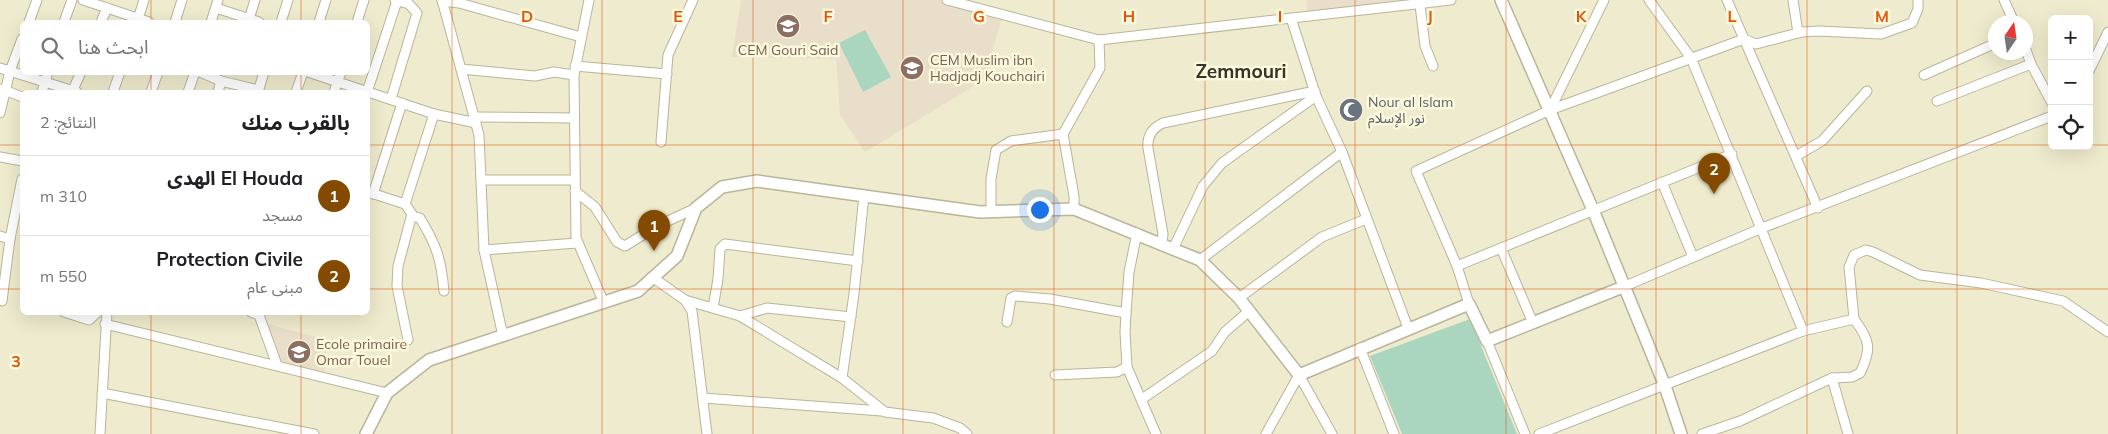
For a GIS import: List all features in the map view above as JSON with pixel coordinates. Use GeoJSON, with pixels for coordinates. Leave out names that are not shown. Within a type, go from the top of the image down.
{"type":"FeatureCollection","features":[{"type":"Feature","properties":{"kind":"main road"},"geometry":{"type":"LineString","coordinates":[[1502,0],[1593,210],[1664,386],[1681,434]]}},
{"type":"Feature","properties":{"kind":"main road"},"geometry":{"type":"LineString","coordinates":[[366,434],[387,393],[429,360],[638,291],[677,256],[696,208],[722,187],[758,181],[990,211],[1074,209],[1162,243],[1200,260],[1240,298],[1299,375],[1469,304],[1487,341],[1623,287]]}},
{"type":"Feature","properties":{"kind":"street"},"geometry":{"type":"LineString","coordinates":[[30,20],[37,0]]}},
{"type":"Feature","properties":{"kind":"street"},"geometry":{"type":"LineString","coordinates":[[65,20],[72,0]]}},
{"type":"Feature","properties":{"kind":"street"},"geometry":{"type":"LineString","coordinates":[[83,0],[135,20]]}},
{"type":"Feature","properties":{"kind":"street"},"geometry":{"type":"LineString","coordinates":[[137,20],[144,0]]}},
{"type":"Feature","properties":{"kind":"street"},"geometry":{"type":"LineString","coordinates":[[176,20],[182,0]]}},
{"type":"Feature","properties":{"kind":"street"},"geometry":{"type":"LineString","coordinates":[[249,19],[256,0]]}},
{"type":"Feature","properties":{"kind":"street"},"geometry":{"type":"LineString","coordinates":[[282,20],[288,0]]}},
{"type":"Feature","properties":{"kind":"street"},"geometry":{"type":"LineString","coordinates":[[320,20],[326,0]]}},
{"type":"Feature","properties":{"kind":"street"},"geometry":{"type":"LineString","coordinates":[[358,20],[364,0]]}},
{"type":"Feature","properties":{"kind":"street"},"geometry":{"type":"LineString","coordinates":[[368,90],[396,0],[409,4],[417,14],[391,99]]}},
{"type":"Feature","properties":{"kind":"street"},"geometry":{"type":"LineString","coordinates":[[503,336],[484,250],[479,135],[442,0],[459,2],[581,37]]}},
{"type":"Feature","properties":{"kind":"street"},"geometry":{"type":"LineString","coordinates":[[589,0],[574,71],[574,191],[578,243],[604,303]]}},
{"type":"Feature","properties":{"kind":"street"},"geometry":{"type":"LineString","coordinates":[[661,142],[668,55],[693,0]]}},
{"type":"Feature","properties":{"kind":"street"},"geometry":{"type":"LineString","coordinates":[[947,0],[1099,40],[1451,0]]}},
{"type":"Feature","properties":{"kind":"street"},"geometry":{"type":"LineString","coordinates":[[1550,110],[1604,0]]}},
{"type":"Feature","properties":{"kind":"street"},"geometry":{"type":"LineString","coordinates":[[1649,0],[1691,58],[1732,154],[1803,332]]}},
{"type":"Feature","properties":{"kind":"street"},"geometry":{"type":"LineString","coordinates":[[1727,0],[1818,208]]}},
{"type":"Feature","properties":{"kind":"street"},"geometry":{"type":"LineString","coordinates":[[1793,0],[1798,33]]}},
{"type":"Feature","properties":{"kind":"street"},"geometry":{"type":"LineString","coordinates":[[1469,304],[1457,266],[1416,171],[1550,110],[1744,39],[1756,44],[1798,33],[1819,31],[1881,34],[1912,23],[1918,10],[1918,0]]}},
{"type":"Feature","properties":{"kind":"street"},"geometry":{"type":"LineString","coordinates":[[2004,0],[2011,15]]}},
{"type":"Feature","properties":{"kind":"street"},"geometry":{"type":"LineString","coordinates":[[212,20],[217,4],[252,20]]}},
{"type":"Feature","properties":{"kind":"street"},"geometry":{"type":"LineString","coordinates":[[1420,4],[1425,46],[1434,66]]}},
{"type":"Feature","properties":{"kind":"street"},"geometry":{"type":"LineString","coordinates":[[102,20],[107,8]]}},
{"type":"Feature","properties":{"kind":"street"},"geometry":{"type":"LineString","coordinates":[[1291,18],[1316,93],[1342,152],[1408,328]]}},
{"type":"Feature","properties":{"kind":"street"},"geometry":{"type":"LineString","coordinates":[[2093,63],[2108,32]]}},
{"type":"Feature","properties":{"kind":"street"},"geometry":{"type":"LineString","coordinates":[[1074,209],[1074,196],[1063,134],[1100,68],[1099,40]]}},
{"type":"Feature","properties":{"kind":"street"},"geometry":{"type":"LineString","coordinates":[[0,113],[3,89],[20,44]]}},
{"type":"Feature","properties":{"kind":"street"},"geometry":{"type":"LineString","coordinates":[[1924,75],[1988,47]]}},
{"type":"Feature","properties":{"kind":"street"},"geometry":{"type":"LineString","coordinates":[[2030,60],[2048,96]]}},
{"type":"Feature","properties":{"kind":"street"},"geometry":{"type":"LineString","coordinates":[[1937,100],[2031,64]]}},
{"type":"Feature","properties":{"kind":"street"},"geometry":{"type":"LineString","coordinates":[[0,68],[20,75]]}},
{"type":"Feature","properties":{"kind":"street"},"geometry":{"type":"LineString","coordinates":[[461,69],[534,76],[574,71],[667,74]]}},
{"type":"Feature","properties":{"kind":"street"},"geometry":{"type":"LineString","coordinates":[[21,75],[67,90]]}},
{"type":"Feature","properties":{"kind":"street"},"geometry":{"type":"LineString","coordinates":[[42,90],[47,75]]}},
{"type":"Feature","properties":{"kind":"street"},"geometry":{"type":"LineString","coordinates":[[75,90],[80,75]]}},
{"type":"Feature","properties":{"kind":"street"},"geometry":{"type":"LineString","coordinates":[[114,90],[119,75]]}},
{"type":"Feature","properties":{"kind":"street"},"geometry":{"type":"LineString","coordinates":[[152,90],[157,75]]}},
{"type":"Feature","properties":{"kind":"street"},"geometry":{"type":"LineString","coordinates":[[189,90],[194,75]]}},
{"type":"Feature","properties":{"kind":"street"},"geometry":{"type":"LineString","coordinates":[[207,75],[254,90]]}},
{"type":"Feature","properties":{"kind":"street"},"geometry":{"type":"LineString","coordinates":[[258,90],[263,75]]}},
{"type":"Feature","properties":{"kind":"street"},"geometry":{"type":"LineString","coordinates":[[297,90],[301,75]]}},
{"type":"Feature","properties":{"kind":"street"},"geometry":{"type":"LineString","coordinates":[[317,75],[361,90]]}},
{"type":"Feature","properties":{"kind":"street"},"geometry":{"type":"LineString","coordinates":[[335,90],[340,75]]}},
{"type":"Feature","properties":{"kind":"street"},"geometry":{"type":"LineString","coordinates":[[219,90],[222,81]]}},
{"type":"Feature","properties":{"kind":"street"},"geometry":{"type":"LineString","coordinates":[[3,89],[20,96]]}},
{"type":"Feature","properties":{"kind":"street"},"geometry":{"type":"LineString","coordinates":[[1796,156],[1822,141],[1867,91]]}},
{"type":"Feature","properties":{"kind":"street"},"geometry":{"type":"LineString","coordinates":[[370,93],[434,114],[475,120],[574,118]]}},
{"type":"Feature","properties":{"kind":"street"},"geometry":{"type":"LineString","coordinates":[[1162,243],[1163,234],[1148,148],[1148,141],[1152,130],[1163,123],[1316,93]]}},
{"type":"Feature","properties":{"kind":"street"},"geometry":{"type":"LineString","coordinates":[[1173,248],[1203,186],[1222,163],[1316,93]]}},
{"type":"Feature","properties":{"kind":"street"},"geometry":{"type":"LineString","coordinates":[[402,103],[370,193],[405,204],[412,216],[420,218],[435,241],[441,262],[444,291]]}},
{"type":"Feature","properties":{"kind":"street"},"geometry":{"type":"LineString","coordinates":[[405,204],[434,114]]}},
{"type":"Feature","properties":{"kind":"street"},"geometry":{"type":"LineString","coordinates":[[1623,287],[1762,228],[1818,208],[2048,118]]}},
{"type":"Feature","properties":{"kind":"street"},"geometry":{"type":"LineString","coordinates":[[990,211],[990,179],[996,150],[1011,141],[1063,134]]}},
{"type":"Feature","properties":{"kind":"street"},"geometry":{"type":"LineString","coordinates":[[1200,260],[1342,152]]}},
{"type":"Feature","properties":{"kind":"street"},"geometry":{"type":"LineString","coordinates":[[1457,266],[1732,154]]}},
{"type":"Feature","properties":{"kind":"street"},"geometry":{"type":"LineString","coordinates":[[0,157],[20,161]]}},
{"type":"Feature","properties":{"kind":"street"},"geometry":{"type":"LineString","coordinates":[[481,180],[574,180]]}},
{"type":"Feature","properties":{"kind":"street"},"geometry":{"type":"LineString","coordinates":[[1662,182],[1693,257]]}},
{"type":"Feature","properties":{"kind":"street"},"geometry":{"type":"LineString","coordinates":[[0,300],[2,300],[10,239],[20,190]]}},
{"type":"Feature","properties":{"kind":"street"},"geometry":{"type":"LineString","coordinates":[[574,191],[595,207],[617,242],[625,246],[657,226],[696,208]]}},
{"type":"Feature","properties":{"kind":"street"},"geometry":{"type":"LineString","coordinates":[[842,378],[858,261],[864,195]]}},
{"type":"Feature","properties":{"kind":"street"},"geometry":{"type":"LineString","coordinates":[[408,340],[397,286],[398,266],[412,216]]}},
{"type":"Feature","properties":{"kind":"street"},"geometry":{"type":"LineString","coordinates":[[1240,298],[1322,237],[1366,219]]}},
{"type":"Feature","properties":{"kind":"street"},"geometry":{"type":"LineString","coordinates":[[1137,233],[1129,272],[1124,332],[1128,367],[1156,434]]}},
{"type":"Feature","properties":{"kind":"street"},"geometry":{"type":"LineString","coordinates":[[0,236],[10,239]]}},
{"type":"Feature","properties":{"kind":"street"},"geometry":{"type":"LineString","coordinates":[[484,250],[578,243]]}},
{"type":"Feature","properties":{"kind":"street"},"geometry":{"type":"LineString","coordinates":[[713,308],[718,279],[720,249],[725,244],[858,261]]}},
{"type":"Feature","properties":{"kind":"street"},"geometry":{"type":"LineString","coordinates":[[1501,248],[1533,323]]}},
{"type":"Feature","properties":{"kind":"street"},"geometry":{"type":"LineString","coordinates":[[1702,434],[1740,421],[1832,378],[1852,376],[1860,373],[1868,351],[1867,338],[1854,319],[1850,264],[1854,255],[1866,250],[1920,276],[1981,283],[2063,301],[2108,332]]}},
{"type":"Feature","properties":{"kind":"street"},"geometry":{"type":"LineString","coordinates":[[652,277],[685,300],[740,316],[842,378],[885,412]]}},
{"type":"Feature","properties":{"kind":"street"},"geometry":{"type":"LineString","coordinates":[[1007,322],[1011,298],[1015,296],[1050,299],[1126,313]]}},
{"type":"Feature","properties":{"kind":"street"},"geometry":{"type":"LineString","coordinates":[[685,300],[692,311],[707,434]]}},
{"type":"Feature","properties":{"kind":"street"},"geometry":{"type":"LineString","coordinates":[[740,316],[766,308],[851,317]]}},
{"type":"Feature","properties":{"kind":"street"},"geometry":{"type":"LineString","coordinates":[[1142,399],[1212,351],[1225,332],[1249,311]]}},
{"type":"Feature","properties":{"kind":"street"},"geometry":{"type":"LineString","coordinates":[[73,315],[89,320],[95,315]]}},
{"type":"Feature","properties":{"kind":"street"},"geometry":{"type":"LineString","coordinates":[[100,434],[106,315]]}},
{"type":"Feature","properties":{"kind":"street"},"geometry":{"type":"LineString","coordinates":[[259,315],[277,365]]}},
{"type":"Feature","properties":{"kind":"street"},"geometry":{"type":"LineString","coordinates":[[1539,434],[1803,332],[1854,319]]}},
{"type":"Feature","properties":{"kind":"street"},"geometry":{"type":"LineString","coordinates":[[105,324],[387,393]]}},
{"type":"Feature","properties":{"kind":"street"},"geometry":{"type":"LineString","coordinates":[[1487,341],[1525,434]]}},
{"type":"Feature","properties":{"kind":"street"},"geometry":{"type":"LineString","coordinates":[[1360,348],[1394,434]]}},
{"type":"Feature","properties":{"kind":"street"},"geometry":{"type":"LineString","coordinates":[[1055,375],[1117,372],[1128,367]]}},
{"type":"Feature","properties":{"kind":"street"},"geometry":{"type":"LineString","coordinates":[[1266,434],[1299,375]]}},
{"type":"Feature","properties":{"kind":"street"},"geometry":{"type":"LineString","coordinates":[[1299,375],[1332,434]]}},
{"type":"Feature","properties":{"kind":"street"},"geometry":{"type":"LineString","coordinates":[[1832,378],[1848,434]]}},
{"type":"Feature","properties":{"kind":"street"},"geometry":{"type":"LineString","coordinates":[[102,393],[314,434]]}},
{"type":"Feature","properties":{"kind":"street"},"geometry":{"type":"LineString","coordinates":[[703,398],[885,412],[933,418],[960,428],[967,434]]}},
{"type":"Feature","properties":{"kind":"shaded area","name":"CEM Muslim ibn Hadjadj Kouchairi"},"geometry":{"type":"Polygon","coordinates":[[[741,0],[947,0],[1003,15],[984,78],[865,152],[840,115],[836,59],[732,57],[741,0]]]}},
{"type":"Feature","properties":{"kind":"shaded area"},"geometry":{"type":"Polygon","coordinates":[[[1306,0],[1423,0],[1308,16],[1306,0]]]}},
{"type":"Feature","properties":{"kind":"shaded area","name":"Ecole primaire Omar Touel"},"geometry":{"type":"Polygon","coordinates":[[[261,322],[327,340],[324,376],[277,365],[261,322]]]}},
{"type":"Feature","properties":{"kind":"green space"},"geometry":{"type":"Polygon","coordinates":[[[865,30],[891,77],[863,92],[839,43],[865,30]]]}},
{"type":"Feature","properties":{"kind":"green space"},"geometry":{"type":"Polygon","coordinates":[[[1470,319],[1517,434],[1402,434],[1370,356],[1470,319]]]}},
{"type":"Feature","properties":{"kind":"place","name":"CEM Gouri Said"},"geometry":{"type":"Point","coordinates":[788,26]}},
{"type":"Feature","properties":{"kind":"place","name":"CEM Muslim ibn Hadjadj Kouchairi"},"geometry":{"type":"Point","coordinates":[912,68]}},
{"type":"Feature","properties":{"kind":"place","name":"Nour al Islam نور الإسلام"},"geometry":{"type":"Point","coordinates":[1351,110]}},
{"type":"Feature","properties":{"kind":"place","name":"Protection Civile"},"geometry":{"type":"Point","coordinates":[1714,194]}},
{"type":"Feature","properties":{"kind":"place","name":"El Houda الهدى"},"geometry":{"type":"Point","coordinates":[654,251]}},
{"type":"Feature","properties":{"kind":"place","name":"Ecole primaire Omar Touel"},"geometry":{"type":"Point","coordinates":[299,352]}},
{"type":"Feature","properties":{"kind":"district","name":"Zemmouri"},"geometry":{"type":"Point","coordinates":[1241,71]}}]}
